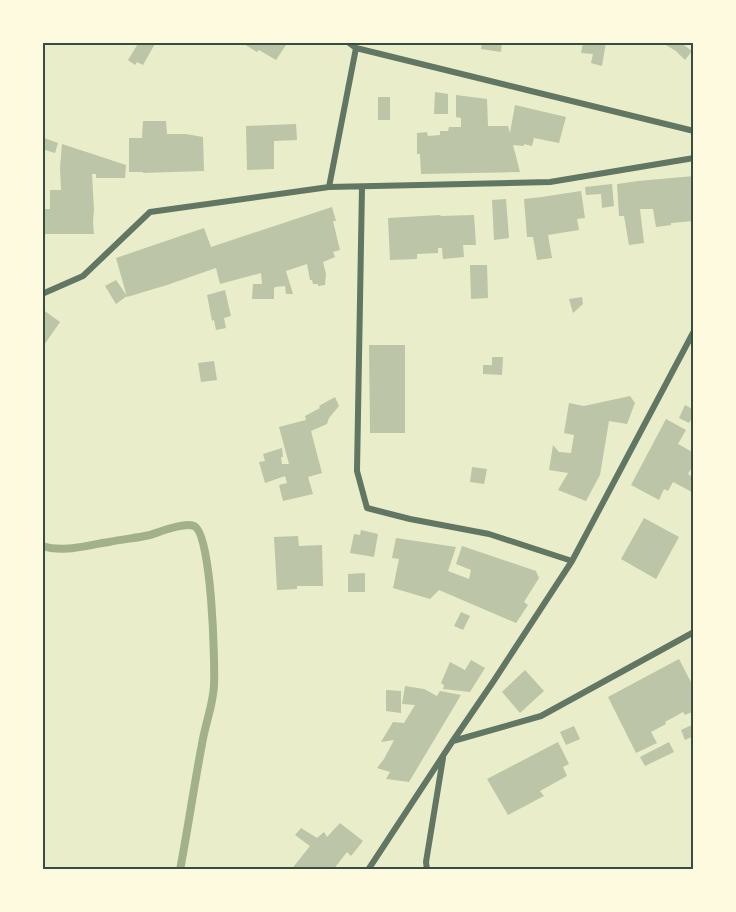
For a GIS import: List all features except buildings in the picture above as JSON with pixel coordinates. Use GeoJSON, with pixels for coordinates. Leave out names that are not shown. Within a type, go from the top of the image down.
{"type":"FeatureCollection","features":[{"type":"Feature","properties":{"kind":"street"},"geometry":{"type":"LineString","coordinates":[[348,42],[356,48],[694,131]]}},
{"type":"Feature","properties":{"kind":"street"},"geometry":{"type":"LineString","coordinates":[[329,187],[356,48]]}},
{"type":"Feature","properties":{"kind":"street"},"geometry":{"type":"LineString","coordinates":[[42,294],[83,276],[150,212],[329,187],[550,182],[694,158]]}},
{"type":"Feature","properties":{"kind":"street"},"geometry":{"type":"LineString","coordinates":[[362,187],[357,471],[367,508],[489,534],[572,561]]}},
{"type":"Feature","properties":{"kind":"street"},"geometry":{"type":"LineString","coordinates":[[368,870],[572,561],[694,331]]}},
{"type":"Feature","properties":{"kind":"street"},"geometry":{"type":"LineString","coordinates":[[452,742],[541,716],[694,632]]}},
{"type":"Feature","properties":{"kind":"street"},"geometry":{"type":"LineString","coordinates":[[427,870],[426,862],[444,754]]}},
{"type":"Feature","properties":{"kind":"waterway"},"geometry":{"type":"LineString","coordinates":[[42,546],[59,549],[76,548],[145,536],[184,525],[194,526],[200,534],[209,574],[214,686],[180,870]]}}]}
